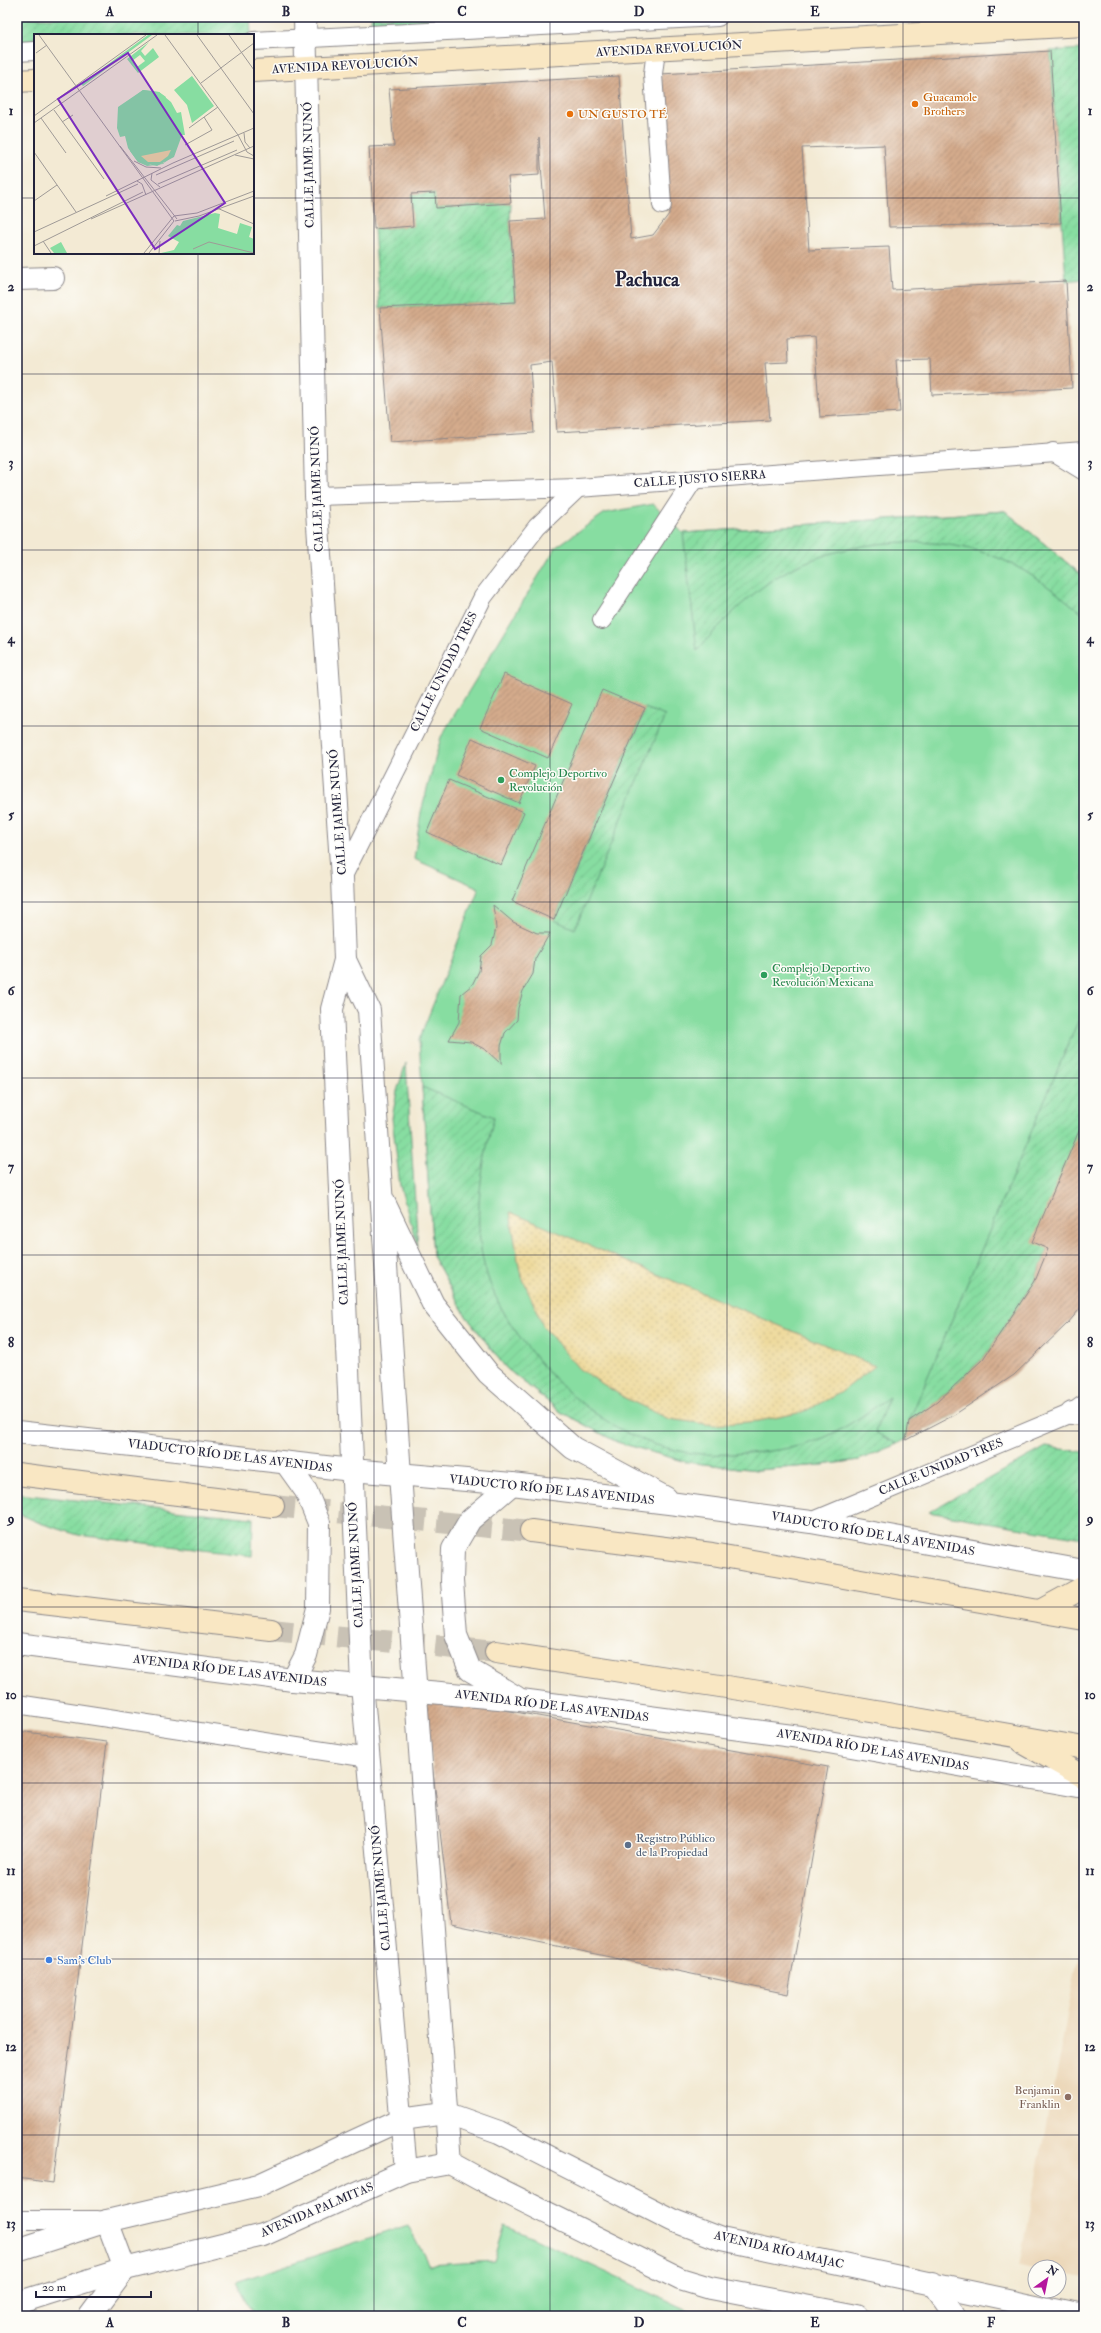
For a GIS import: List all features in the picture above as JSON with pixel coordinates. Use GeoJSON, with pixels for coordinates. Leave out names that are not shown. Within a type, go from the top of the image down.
{"type":"FeatureCollection","features":[{"type":"Feature","properties":{"kind":"main road","name":"AVENIDA REVOLUCIÓN"},"geometry":{"type":"LineString","coordinates":[[254,71],[656,50],[1084,25]]}},
{"type":"Feature","properties":{"kind":"main road"},"geometry":{"type":"LineString","coordinates":[[17,81],[34,80]]}},
{"type":"Feature","properties":{"kind":"main road"},"geometry":{"type":"LineString","coordinates":[[17,1474],[273,1506]]}},
{"type":"Feature","properties":{"kind":"main road"},"geometry":{"type":"LineString","coordinates":[[531,1531],[712,1554],[1084,1619]]}},
{"type":"Feature","properties":{"kind":"main road"},"geometry":{"type":"LineString","coordinates":[[1040,1611],[1084,1587]]}},
{"type":"Feature","properties":{"kind":"main road"},"geometry":{"type":"LineString","coordinates":[[17,1600],[271,1630]]}},
{"type":"Feature","properties":{"kind":"main road"},"geometry":{"type":"LineString","coordinates":[[496,1652],[766,1693],[1084,1748]]}},
{"type":"Feature","properties":{"kind":"main road"},"geometry":{"type":"LineString","coordinates":[[1009,1735],[1084,1777]]}},
{"type":"Feature","properties":{"kind":"street","name":"CALLE JAIME NUNÓ"},"geometry":{"type":"LineString","coordinates":[[305,17],[316,496],[342,878],[345,960],[332,1009],[362,1685],[406,2171]]}},
{"type":"Feature","properties":{"kind":"street"},"geometry":{"type":"LineString","coordinates":[[17,279],[53,278]]}},
{"type":"Feature","properties":{"kind":"street","name":"CALLE JAIME NUNÓ"},"geometry":{"type":"LineString","coordinates":[[345,960],[369,1010],[415,1690],[445,2113],[450,2163]]}},
{"type":"Feature","properties":{"kind":"street"},"geometry":{"type":"LineString","coordinates":[[381,1196],[433,1304],[488,1373],[573,1448],[678,1504]]}},
{"type":"Feature","properties":{"kind":"street","name":"VIADUCTO RÍO DE LAS AVENIDAS"},"geometry":{"type":"LineString","coordinates":[[17,1432],[352,1470],[512,1484],[678,1504],[811,1522],[1084,1572]]}},
{"type":"Feature","properties":{"kind":"street"},"geometry":{"type":"LineString","coordinates":[[286,1463],[306,1491],[319,1523],[318,1608],[306,1655],[293,1680]]}},
{"type":"Feature","properties":{"kind":"street"},"geometry":{"type":"LineString","coordinates":[[512,1484],[470,1520],[453,1549],[452,1581],[456,1635],[470,1670],[521,1700]]}},
{"type":"Feature","properties":{"kind":"street","name":"AVENIDA RÍO DE LAS AVENIDAS"},"geometry":{"type":"LineString","coordinates":[[17,1644],[293,1680],[521,1700],[800,1737],[1084,1787]]}},
{"type":"Feature","properties":{"kind":"street","name":"AVENIDA RÍO AMAJAC"},"geometry":{"type":"LineString","coordinates":[[402,2119],[445,2113],[499,2132],[672,2220],[721,2239],[1083,2316]]}},
{"type":"Feature","properties":{"kind":"street"},"geometry":{"type":"LineString","coordinates":[[17,2250],[107,2221],[259,2185],[402,2119]]}},
{"type":"Feature","properties":{"kind":"street"},"geometry":{"type":"LineString","coordinates":[[406,2171],[450,2163],[481,2180],[680,2279],[710,2288],[857,2316]]}},
{"type":"Feature","properties":{"kind":"street","name":"AVENIDA PALMITAS"},"geometry":{"type":"LineString","coordinates":[[17,2303],[125,2269],[263,2235],[406,2171]]}},
{"type":"Feature","properties":{"kind":"street"},"geometry":{"type":"LineString","coordinates":[[90,2316],[125,2269],[107,2221]]}},
{"type":"Feature","properties":{"kind":"street"},"geometry":{"type":"LineString","coordinates":[[932,2283],[956,2316]]}},
{"type":"Feature","properties":{"kind":"lane"},"geometry":{"type":"LineString","coordinates":[[254,41],[718,17]]}},
{"type":"Feature","properties":{"kind":"lane"},"geometry":{"type":"LineString","coordinates":[[656,50],[653,74],[662,205]]}},
{"type":"Feature","properties":{"kind":"lane"},"geometry":{"type":"LineString","coordinates":[[17,52],[34,51]]}},
{"type":"Feature","properties":{"kind":"lane","name":"CALLE JUSTO SIERRA"},"geometry":{"type":"LineString","coordinates":[[316,496],[578,488],[1053,452],[1084,451]]}},
{"type":"Feature","properties":{"kind":"lane"},"geometry":{"type":"LineString","coordinates":[[1053,452],[1084,471]]}},
{"type":"Feature","properties":{"kind":"lane"},"geometry":{"type":"LineString","coordinates":[[602,620],[694,479]]}},
{"type":"Feature","properties":{"kind":"lane","name":"CALLE UNIDAD TRES"},"geometry":{"type":"LineString","coordinates":[[342,878],[483,597],[537,527],[578,488]]}},
{"type":"Feature","properties":{"kind":"lane","name":"CALLE UNIDAD TRES"},"geometry":{"type":"LineString","coordinates":[[811,1522],[1080,1410]]}},
{"type":"Feature","properties":{"kind":"lane"},"geometry":{"type":"LineString","coordinates":[[17,1704],[369,1758]]}},
{"type":"Feature","properties":{"kind":"lane"},"geometry":{"type":"LineString","coordinates":[[17,2220],[107,2221]]}},
{"type":"Feature","properties":{"kind":"shaded area","name":"Benjamin Franklin"},"geometry":{"type":"Polygon","coordinates":[[[1084,1927],[1084,2279],[1067,2276],[1067,2259],[1027,2259],[1027,2268],[1019,2266],[1084,1927]]]}},
{"type":"Feature","properties":{"kind":"green space"},"geometry":{"type":"Polygon","coordinates":[[[250,17],[251,34],[34,34],[34,46],[17,47],[17,18],[250,17]]]}},
{"type":"Feature","properties":{"kind":"green space"},"geometry":{"type":"Polygon","coordinates":[[[371,17],[641,17],[372,33],[371,17]]]}},
{"type":"Feature","properties":{"kind":"green space"},"geometry":{"type":"Polygon","coordinates":[[[1084,49],[1084,279],[1066,281],[1050,51],[1084,49]]]}},
{"type":"Feature","properties":{"kind":"green space"},"geometry":{"type":"Polygon","coordinates":[[[435,193],[437,208],[511,203],[510,221],[516,302],[380,308],[374,229],[412,226],[411,194],[435,193]]]}},
{"type":"Feature","properties":{"kind":"green space","name":"Complejo Deportivo Revolución Mexicana"},"geometry":{"type":"Polygon","coordinates":[[[653,504],[683,533],[1005,511],[1084,577],[1084,1304],[954,1415],[897,1444],[859,1460],[822,1465],[757,1470],[686,1462],[617,1442],[561,1412],[506,1368],[466,1316],[433,1256],[419,1040],[479,888],[414,859],[421,812],[441,737],[556,547],[605,513],[653,504]]]}},
{"type":"Feature","properties":{"kind":"green space"},"geometry":{"type":"Polygon","coordinates":[[[1005,511],[1084,577],[1084,615],[1055,591],[1023,570],[1001,559],[977,551],[951,545],[925,542],[898,542],[844,550],[819,557],[782,574],[742,604],[697,651],[683,533],[1005,511]]]}},
{"type":"Feature","properties":{"kind":"green space"},"geometry":{"type":"Polygon","coordinates":[[[645,708],[665,716],[575,929],[554,920],[645,708]]]}},
{"type":"Feature","properties":{"kind":"green space"},"geometry":{"type":"Polygon","coordinates":[[[1084,1007],[1084,1162],[1035,1281],[983,1359],[937,1402],[909,1421],[1084,1007]]]}},
{"type":"Feature","properties":{"kind":"green space"},"geometry":{"type":"Polygon","coordinates":[[[406,1063],[418,1248],[400,1186],[392,1118],[397,1091],[406,1063]]]}},
{"type":"Feature","properties":{"kind":"green space"},"geometry":{"type":"Polygon","coordinates":[[[422,1087],[494,1117],[483,1170],[479,1206],[480,1242],[487,1275],[492,1289],[506,1316],[523,1341],[556,1380],[589,1409],[606,1421],[644,1441],[685,1452],[724,1454],[759,1452],[813,1442],[824,1438],[848,1425],[889,1397],[875,1432],[897,1444],[859,1460],[822,1465],[757,1470],[686,1462],[617,1442],[561,1412],[506,1368],[466,1316],[433,1256],[422,1087]]]}},
{"type":"Feature","properties":{"kind":"green space"},"geometry":{"type":"Polygon","coordinates":[[[1046,1447],[1084,1452],[1082,1538],[928,1512],[1046,1447]]]}},
{"type":"Feature","properties":{"kind":"green space"},"geometry":{"type":"Polygon","coordinates":[[[17,1494],[253,1518],[252,1556],[78,1535],[40,1523],[17,1513],[17,1494]]]}},
{"type":"Feature","properties":{"kind":"green space"},"geometry":{"type":"Polygon","coordinates":[[[408,2225],[429,2265],[494,2261],[505,2225],[700,2316],[254,2316],[236,2282],[408,2225]]]}},
{"type":"Feature","properties":{"kind":"sand"},"geometry":{"type":"Polygon","coordinates":[[[510,1212],[875,1366],[840,1393],[803,1412],[759,1421],[713,1425],[669,1419],[625,1398],[579,1369],[543,1326],[520,1272],[510,1212]]]}},
{"type":"Feature","properties":{"kind":"building"},"geometry":{"type":"Polygon","coordinates":[[[1050,51],[1061,223],[889,227],[884,145],[802,148],[809,250],[889,247],[892,290],[1066,281],[1072,388],[932,395],[930,359],[896,360],[900,412],[820,417],[814,337],[787,339],[788,362],[765,363],[770,420],[557,432],[552,362],[530,365],[534,433],[390,442],[380,308],[516,302],[510,221],[545,219],[539,137],[539,175],[508,177],[511,203],[436,208],[435,193],[411,194],[413,226],[374,229],[369,147],[394,146],[389,89],[619,76],[631,239],[653,235],[669,214],[661,74],[1050,51]]]}},
{"type":"Feature","properties":{"kind":"building"},"geometry":{"type":"Polygon","coordinates":[[[504,674],[572,704],[548,758],[480,728],[504,674]]]}},
{"type":"Feature","properties":{"kind":"building"},"geometry":{"type":"Polygon","coordinates":[[[602,690],[645,708],[554,920],[512,901],[602,690]]]}},
{"type":"Feature","properties":{"kind":"building"},"geometry":{"type":"Polygon","coordinates":[[[472,738],[535,766],[519,803],[456,775],[472,738]]]}},
{"type":"Feature","properties":{"kind":"building"},"geometry":{"type":"Polygon","coordinates":[[[449,780],[524,812],[501,865],[427,832],[449,780]]]}},
{"type":"Feature","properties":{"kind":"building"},"geometry":{"type":"Polygon","coordinates":[[[493,905],[513,922],[537,933],[550,933],[535,959],[533,974],[523,991],[518,1008],[517,1020],[505,1033],[501,1046],[501,1064],[486,1050],[471,1042],[449,1040],[459,1022],[461,994],[472,985],[479,971],[481,956],[492,945],[496,928],[493,905]]]}},
{"type":"Feature","properties":{"kind":"building"},"geometry":{"type":"Polygon","coordinates":[[[1084,1119],[1084,1304],[1068,1323],[1014,1375],[954,1415],[906,1440],[909,1421],[937,1402],[983,1359],[1035,1281],[1048,1249],[1032,1242],[1084,1119]]]}},
{"type":"Feature","properties":{"kind":"building","name":"Registro Público de la Propiedad"},"geometry":{"type":"Polygon","coordinates":[[[424,1696],[828,1767],[788,1994],[451,1924],[424,1696]]]}},
{"type":"Feature","properties":{"kind":"building","name":"Sam's Club"},"geometry":{"type":"Polygon","coordinates":[[[17,1731],[107,1742],[53,2183],[17,2178],[17,1731]]]}},
{"type":"Feature","properties":{"kind":"tunnel"},"geometry":{"type":"LineString","coordinates":[[273,1506],[531,1531]]}},
{"type":"Feature","properties":{"kind":"tunnel"},"geometry":{"type":"LineString","coordinates":[[271,1630],[496,1652]]}},
{"type":"Feature","properties":{"kind":"place","name":"Guacamole Brothers"},"geometry":{"type":"Point","coordinates":[915,104]}},
{"type":"Feature","properties":{"kind":"place","name":"UN GUSTO TÉ"},"geometry":{"type":"Point","coordinates":[570,114]}},
{"type":"Feature","properties":{"kind":"place","name":"Complejo Deportivo Revolución"},"geometry":{"type":"Point","coordinates":[501,780]}},
{"type":"Feature","properties":{"kind":"place","name":"Complejo Deportivo Revolución Mexicana"},"geometry":{"type":"Point","coordinates":[764,975]}},
{"type":"Feature","properties":{"kind":"place","name":"Registro Público de la Propiedad"},"geometry":{"type":"Point","coordinates":[628,1845]}},
{"type":"Feature","properties":{"kind":"place","name":"Sam's Club"},"geometry":{"type":"Point","coordinates":[49,1960]}},
{"type":"Feature","properties":{"kind":"place","name":"Benjamin Franklin"},"geometry":{"type":"Point","coordinates":[1068,2097]}},
{"type":"Feature","properties":{"kind":"district","name":"Pachuca"},"geometry":{"type":"Point","coordinates":[647,279]}}]}
